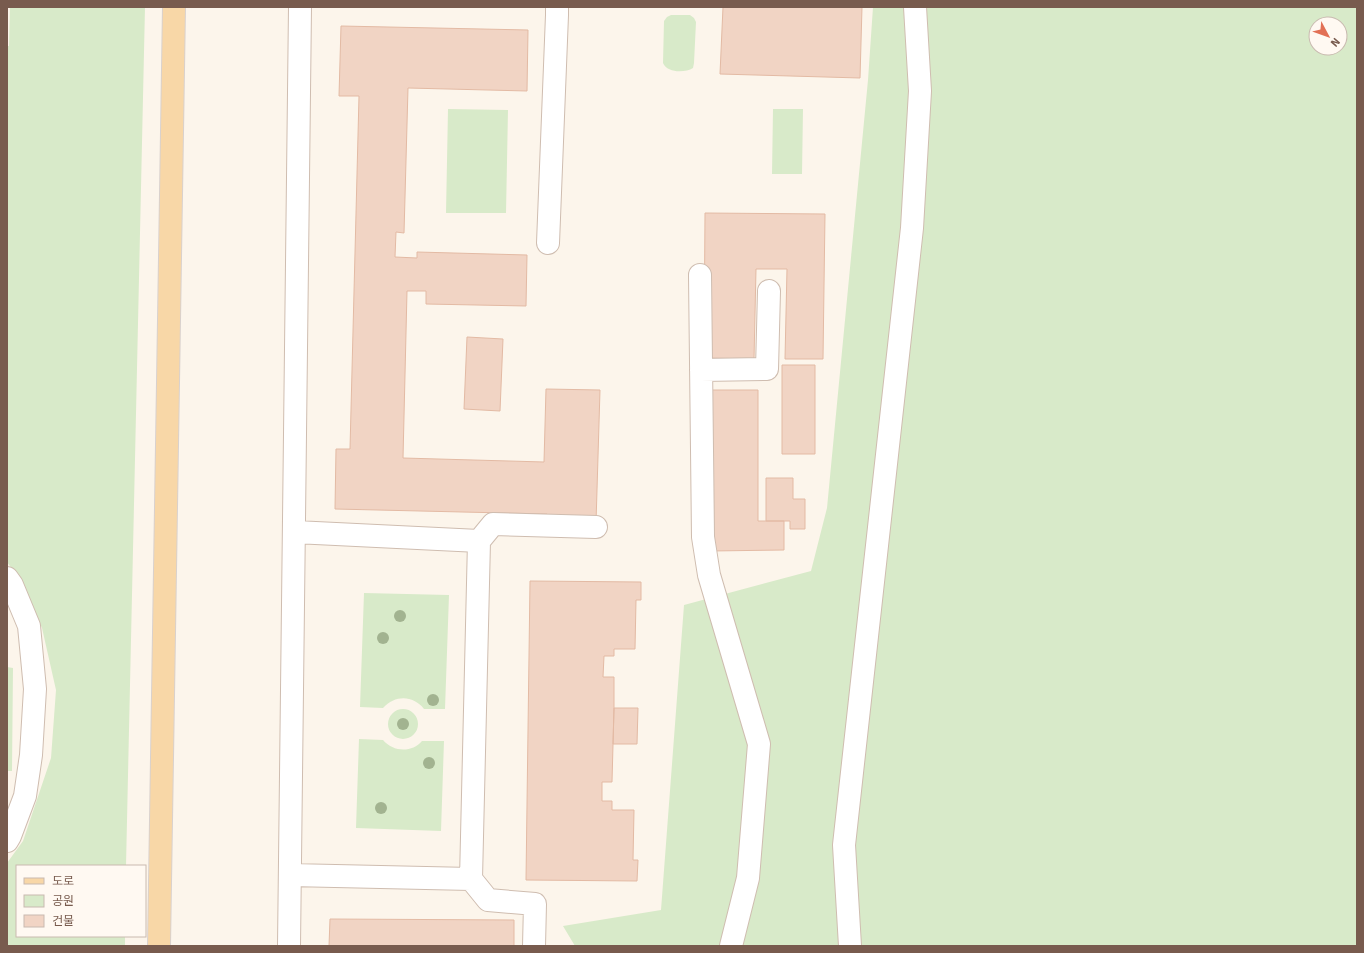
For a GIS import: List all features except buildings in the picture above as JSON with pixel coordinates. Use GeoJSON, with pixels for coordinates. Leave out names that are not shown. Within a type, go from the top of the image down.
{"type":"FeatureCollection","features":[{"type":"Feature","properties":{"kind":"main road"},"geometry":{"type":"LineString","coordinates":[[159,946],[174,7]]}},
{"type":"Feature","properties":{"kind":"lane"},"geometry":{"type":"LineString","coordinates":[[289,946],[300,7]]}},
{"type":"Feature","properties":{"kind":"lane"},"geometry":{"type":"LineString","coordinates":[[548,243],[557,7]]}},
{"type":"Feature","properties":{"kind":"lane"},"geometry":{"type":"LineString","coordinates":[[850,946],[844,845],[912,228],[920,91],[915,7]]}},
{"type":"Feature","properties":{"kind":"lane"},"geometry":{"type":"LineString","coordinates":[[700,276],[703,537],[709,575],[759,744],[748,878],[731,946]]}},
{"type":"Feature","properties":{"kind":"lane"},"geometry":{"type":"LineString","coordinates":[[701,370],[767,369],[769,291]]}},
{"type":"Feature","properties":{"kind":"lane"},"geometry":{"type":"LineString","coordinates":[[534,946],[535,904],[488,900],[471,879],[479,541],[493,524],[596,527]]}},
{"type":"Feature","properties":{"kind":"lane"},"geometry":{"type":"LineString","coordinates":[[295,532],[479,541]]}},
{"type":"Feature","properties":{"kind":"lane"},"geometry":{"type":"LineString","coordinates":[[7,578],[12,585],[29,626],[35,689],[32,755],[25,796],[7,841]]}},
{"type":"Feature","properties":{"kind":"lane"},"geometry":{"type":"LineString","coordinates":[[290,875],[471,879]]}},
{"type":"Feature","properties":{"kind":"green space"},"geometry":{"type":"Polygon","coordinates":[[[10,7],[145,7],[126,865],[16,865],[16,937],[125,937],[125,946],[7,946],[7,863],[23,841],[51,758],[56,690],[42,628],[20,580],[7,562],[7,46],[9,46],[10,7]]]}},
{"type":"Feature","properties":{"kind":"green space"},"geometry":{"type":"Polygon","coordinates":[[[873,7],[1357,7],[1357,946],[575,946],[563,926],[661,910],[684,605],[811,571],[827,508],[868,80],[873,7]]]}},
{"type":"Feature","properties":{"kind":"green space"},"geometry":{"type":"Polygon","coordinates":[[[671,15],[690,15],[696,22],[694,63],[693,68],[690,70],[676,71],[668,69],[663,63],[664,21],[671,15]]]}},
{"type":"Feature","properties":{"kind":"green space"},"geometry":{"type":"Polygon","coordinates":[[[448,109],[508,110],[506,213],[446,213],[448,109]]]}},
{"type":"Feature","properties":{"kind":"green space"},"geometry":{"type":"Polygon","coordinates":[[[773,109],[803,109],[802,174],[772,174],[773,109]]]}},
{"type":"Feature","properties":{"kind":"green space"},"geometry":{"type":"Polygon","coordinates":[[[364,593],[449,595],[445,709],[424,709],[415,701],[404,698],[393,701],[383,708],[360,707],[364,593]]]}},
{"type":"Feature","properties":{"kind":"green space"},"geometry":{"type":"Polygon","coordinates":[[[7,667],[13,668],[12,771],[7,771],[7,667]]]}},
{"type":"Feature","properties":{"kind":"green space"},"geometry":{"type":"Polygon","coordinates":[[[403,709],[414,713],[418,724],[414,735],[403,739],[392,735],[388,724],[392,713],[403,709]]]}},
{"type":"Feature","properties":{"kind":"green space"},"geometry":{"type":"Polygon","coordinates":[[[359,739],[383,740],[392,747],[402,750],[413,748],[422,741],[444,741],[441,831],[356,828],[359,739]]]}}]}
